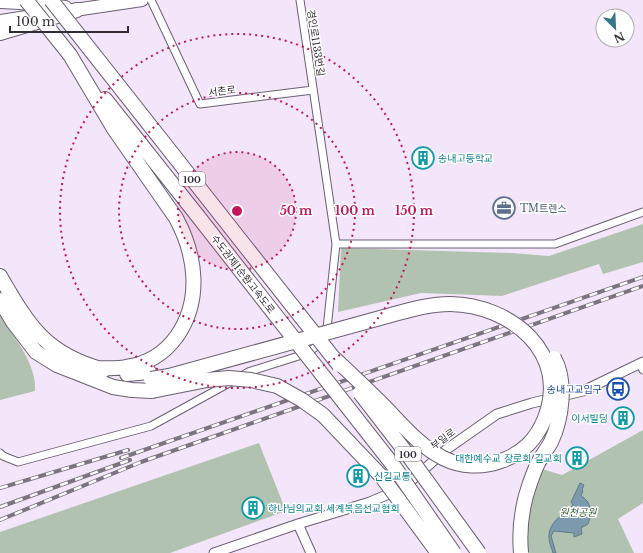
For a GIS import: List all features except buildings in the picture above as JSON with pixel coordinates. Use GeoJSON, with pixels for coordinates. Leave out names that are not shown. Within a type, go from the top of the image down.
{"type":"FeatureCollection","features":[{"type":"Feature","properties":{"kind":"highway","name":"수도권제1순환고속도로"},"geometry":{"type":"LineString","coordinates":[[26,0],[393,465],[454,553]]}},
{"type":"Feature","properties":{"kind":"highway","name":"수도권제1순환고속도로"},"geometry":{"type":"LineString","coordinates":[[51,0],[334,358],[408,455],[479,553]]}},
{"type":"Feature","properties":{"kind":"highway"},"geometry":{"type":"LineString","coordinates":[[0,1],[20,2],[77,10]]}},
{"type":"Feature","properties":{"kind":"highway"},"geometry":{"type":"LineString","coordinates":[[0,33],[77,10]]}},
{"type":"Feature","properties":{"kind":"highway"},"geometry":{"type":"LineString","coordinates":[[70,55],[114,129],[176,218],[184,234],[190,253],[194,291],[191,309],[184,326],[171,344],[157,356],[148,376]]}},
{"type":"Feature","properties":{"kind":"highway"},"geometry":{"type":"LineString","coordinates":[[0,276],[23,315],[38,334],[63,354],[81,363],[92,373]]}},
{"type":"Feature","properties":{"kind":"highway"},"geometry":{"type":"LineString","coordinates":[[148,376],[160,370],[423,299],[449,297],[474,298],[495,304],[512,312],[529,325],[544,340],[555,361],[561,381],[562,402],[557,425],[551,442],[537,466],[524,506],[520,540],[521,553]]}},
{"type":"Feature","properties":{"kind":"highway"},"geometry":{"type":"LineString","coordinates":[[0,300],[13,322],[36,352],[57,365],[92,373],[121,382],[148,376],[170,376],[422,307],[450,304],[475,306],[497,314],[514,323],[528,334],[539,347],[550,376],[551,390],[549,407],[541,427],[530,444],[512,457],[491,465],[468,466],[444,458],[422,444],[334,358]]}},
{"type":"Feature","properties":{"kind":"highway"},"geometry":{"type":"LineString","coordinates":[[148,376],[207,380],[229,378],[251,380],[277,386],[302,400],[323,415],[382,477],[438,553]]}},
{"type":"Feature","properties":{"kind":"main road"},"geometry":{"type":"LineString","coordinates":[[0,21],[142,0]]}},
{"type":"Feature","properties":{"kind":"street","name":"서촌로"},"geometry":{"type":"LineString","coordinates":[[151,0],[200,104],[313,90]]}},
{"type":"Feature","properties":{"kind":"street","name":"경인로1133번길"},"geometry":{"type":"LineString","coordinates":[[0,453],[3,456],[18,462],[151,426],[248,372],[308,353],[326,338],[336,244],[300,0]]}},
{"type":"Feature","properties":{"kind":"street"},"geometry":{"type":"LineString","coordinates":[[336,244],[554,244],[643,212]]}},
{"type":"Feature","properties":{"kind":"street","name":"부일로"},"geometry":{"type":"LineString","coordinates":[[214,553],[298,524],[370,502],[403,488],[447,449],[497,414],[532,403],[583,391],[642,365]]}},
{"type":"Feature","properties":{"kind":"street"},"geometry":{"type":"LineString","coordinates":[[298,524],[311,553]]}},
{"type":"Feature","properties":{"kind":"green space"},"geometry":{"type":"Polygon","coordinates":[[[643,224],[643,262],[603,274],[599,264],[502,296],[421,293],[338,312],[341,248],[511,253],[549,256],[643,224]]]}},
{"type":"Feature","properties":{"kind":"green space"},"geometry":{"type":"Polygon","coordinates":[[[0,316],[24,351],[35,381],[35,391],[0,400],[0,316]]]}},
{"type":"Feature","properties":{"kind":"green space","name":"원천공원"},"geometry":{"type":"Polygon","coordinates":[[[643,430],[643,503],[618,519],[634,553],[528,553],[527,525],[529,506],[542,469],[562,475],[643,430]]]}},
{"type":"Feature","properties":{"kind":"green space"},"geometry":{"type":"Polygon","coordinates":[[[259,443],[286,511],[170,553],[0,553],[0,532],[259,443]]]}},
{"type":"Feature","properties":{"kind":"water"},"geometry":{"type":"Polygon","coordinates":[[[580,483],[584,485],[581,495],[588,502],[592,512],[588,524],[581,528],[582,534],[574,537],[574,533],[554,531],[551,536],[556,553],[553,553],[549,540],[549,532],[557,519],[573,505],[571,502],[580,483]]]}},
{"type":"Feature","properties":{"kind":"railway"},"geometry":{"type":"LineString","coordinates":[[121,458],[643,277]]}},
{"type":"Feature","properties":{"kind":"railway"},"geometry":{"type":"LineString","coordinates":[[0,520],[141,462],[643,286]]}},
{"type":"Feature","properties":{"kind":"railway"},"geometry":{"type":"LineString","coordinates":[[0,488],[128,450]]}},
{"type":"Feature","properties":{"kind":"railway"},"geometry":{"type":"LineString","coordinates":[[0,507],[130,460]]}},
{"type":"Feature","properties":{"kind":"place","name":"송내고등학교"},"geometry":{"type":"Point","coordinates":[423,158]}},
{"type":"Feature","properties":{"kind":"place","name":"TM트렌스"},"geometry":{"type":"Point","coordinates":[504,208]}},
{"type":"Feature","properties":{"kind":"place","name":"송내고교입구"},"geometry":{"type":"Point","coordinates":[618,389]}},
{"type":"Feature","properties":{"kind":"place","name":"이서빌딩"},"geometry":{"type":"Point","coordinates":[623,418]}},
{"type":"Feature","properties":{"kind":"place","name":"대한예수교 장로회 길교회"},"geometry":{"type":"Point","coordinates":[577,458]}},
{"type":"Feature","properties":{"kind":"place","name":"신길교통"},"geometry":{"type":"Point","coordinates":[358,476]}},
{"type":"Feature","properties":{"kind":"place","name":"하나님의교회 세계복음선교협회"},"geometry":{"type":"Point","coordinates":[253,508]}}]}
